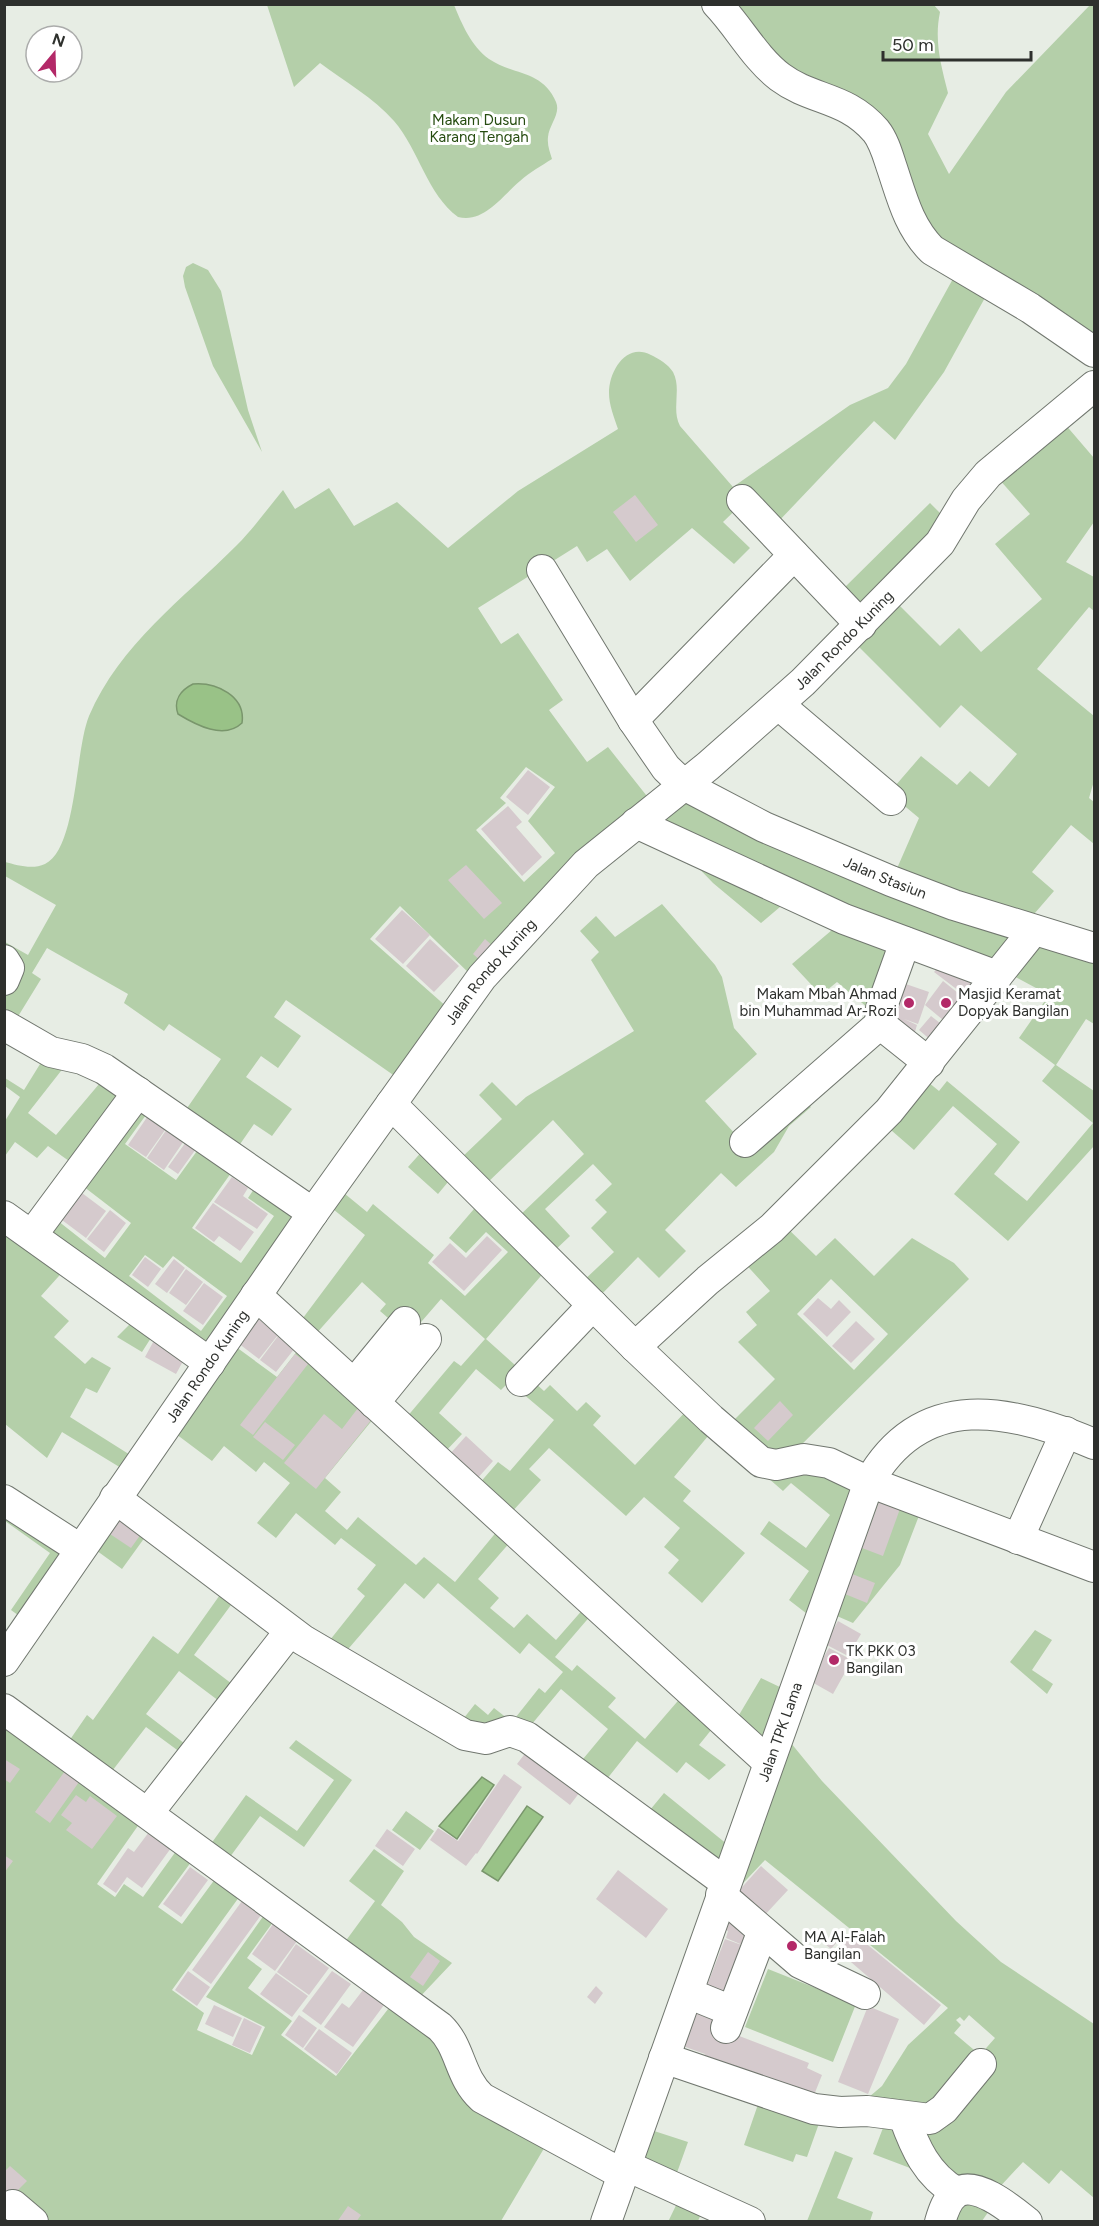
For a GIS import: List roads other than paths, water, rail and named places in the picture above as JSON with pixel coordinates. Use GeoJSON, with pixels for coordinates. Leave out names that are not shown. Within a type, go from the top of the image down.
{"type":"FeatureCollection","features":[{"type":"Feature","properties":{"kind":"street"},"geometry":{"type":"LineString","coordinates":[[717,4],[770,69],[782,79],[842,103],[854,110],[878,133],[909,218],[919,237],[932,250],[1030,308],[1095,352]]}},
{"type":"Feature","properties":{"kind":"street","name":"Jalan Rondo Kuning"},"geometry":{"type":"LineString","coordinates":[[4,1660],[313,1213],[460,1005],[490,968],[585,864],[779,705],[940,543],[966,500],[988,474],[1095,386]]}},
{"type":"Feature","properties":{"kind":"street"},"geometry":{"type":"LineString","coordinates":[[742,500],[861,625]]}},
{"type":"Feature","properties":{"kind":"street"},"geometry":{"type":"LineString","coordinates":[[633,720],[794,555]]}},
{"type":"Feature","properties":{"kind":"street","name":"Jalan Stasiun"},"geometry":{"type":"LineString","coordinates":[[542,570],[633,720],[666,768],[684,785],[764,827],[954,905],[1033,931],[1095,948]]}},
{"type":"Feature","properties":{"kind":"street"},"geometry":{"type":"LineString","coordinates":[[779,705],[891,800]]}},
{"type":"Feature","properties":{"kind":"street"},"geometry":{"type":"LineString","coordinates":[[636,823],[765,884],[905,942],[998,976]]}},
{"type":"Feature","properties":{"kind":"street"},"geometry":{"type":"LineString","coordinates":[[635,1347],[708,1280],[772,1228],[889,1111],[1033,931]]}},
{"type":"Feature","properties":{"kind":"street"},"geometry":{"type":"LineString","coordinates":[[745,1142],[880,1024],[881,1009],[905,942]]}},
{"type":"Feature","properties":{"kind":"street"},"geometry":{"type":"LineString","coordinates":[[4,960],[9,968],[4,980]]}},
{"type":"Feature","properties":{"kind":"street"},"geometry":{"type":"LineString","coordinates":[[4,1024],[51,1052],[93,1063],[313,1213]]}},
{"type":"Feature","properties":{"kind":"street"},"geometry":{"type":"LineString","coordinates":[[880,1024],[929,1063]]}},
{"type":"Feature","properties":{"kind":"street"},"geometry":{"type":"LineString","coordinates":[[32,1235],[138,1092]]}},
{"type":"Feature","properties":{"kind":"street"},"geometry":{"type":"LineString","coordinates":[[391,1104],[635,1347],[711,1419],[761,1462],[776,1465],[804,1459],[841,1468],[868,1482],[1095,1568]]}},
{"type":"Feature","properties":{"kind":"street"},"geometry":{"type":"LineString","coordinates":[[4,1215],[210,1363]]}},
{"type":"Feature","properties":{"kind":"street"},"geometry":{"type":"LineString","coordinates":[[256,1295],[768,1762]]}},
{"type":"Feature","properties":{"kind":"street"},"geometry":{"type":"LineString","coordinates":[[521,1381],[593,1305]]}},
{"type":"Feature","properties":{"kind":"street"},"geometry":{"type":"LineString","coordinates":[[364,1394],[416,1331]]}},
{"type":"Feature","properties":{"kind":"street","name":"Jalan TPK Lama"},"geometry":{"type":"LineString","coordinates":[[606,2222],[868,1482],[877,1467],[902,1442],[932,1425],[951,1418],[993,1413],[1066,1432],[1095,1444]]}},
{"type":"Feature","properties":{"kind":"street"},"geometry":{"type":"LineString","coordinates":[[1018,1539],[1066,1432]]}},
{"type":"Feature","properties":{"kind":"street"},"geometry":{"type":"LineString","coordinates":[[115,1498],[290,1631],[465,1736],[486,1740],[510,1731],[527,1737],[723,1889],[762,1933],[800,1963],[865,1994]]}},
{"type":"Feature","properties":{"kind":"street"},"geometry":{"type":"LineString","coordinates":[[4,1500],[80,1550]]}},
{"type":"Feature","properties":{"kind":"street"},"geometry":{"type":"LineString","coordinates":[[148,1813],[290,1631]]}},
{"type":"Feature","properties":{"kind":"street"},"geometry":{"type":"LineString","coordinates":[[4,1709],[440,2027],[453,2041],[467,2081],[482,2098],[625,2171],[750,2222]]}},
{"type":"Feature","properties":{"kind":"street"},"geometry":{"type":"LineString","coordinates":[[695,1996],[729,2019],[762,1933]]}},
{"type":"Feature","properties":{"kind":"street"},"geometry":{"type":"LineString","coordinates":[[664,2058],[814,2109],[874,2112],[923,2120],[936,2116],[981,2064]]}},
{"type":"Feature","properties":{"kind":"street"},"geometry":{"type":"LineString","coordinates":[[904,2117],[925,2164],[935,2177],[956,2192]]}},
{"type":"Feature","properties":{"kind":"street"},"geometry":{"type":"LineString","coordinates":[[940,2222],[946,2205],[956,2192],[971,2189],[981,2192],[1027,2222]]}},
{"type":"Feature","properties":{"kind":"place","name":"Makam Mbah Ahmad bin Muhammad Ar-Rozi"},"geometry":{"type":"Point","coordinates":[909,1003]}},
{"type":"Feature","properties":{"kind":"place","name":"Masjid Keramat Dopyak Bangilan"},"geometry":{"type":"Point","coordinates":[946,1003]}},
{"type":"Feature","properties":{"kind":"place","name":"TK PKK 03 Bangilan"},"geometry":{"type":"Point","coordinates":[834,1660]}},
{"type":"Feature","properties":{"kind":"place","name":"MA Al-Falah Bangilan"},"geometry":{"type":"Point","coordinates":[792,1946]}},
{"type":"Feature","properties":{"kind":"park label","name":"Makam Dusun Karang Tengah"},"geometry":{"type":"Point","coordinates":[479,128]}}]}
